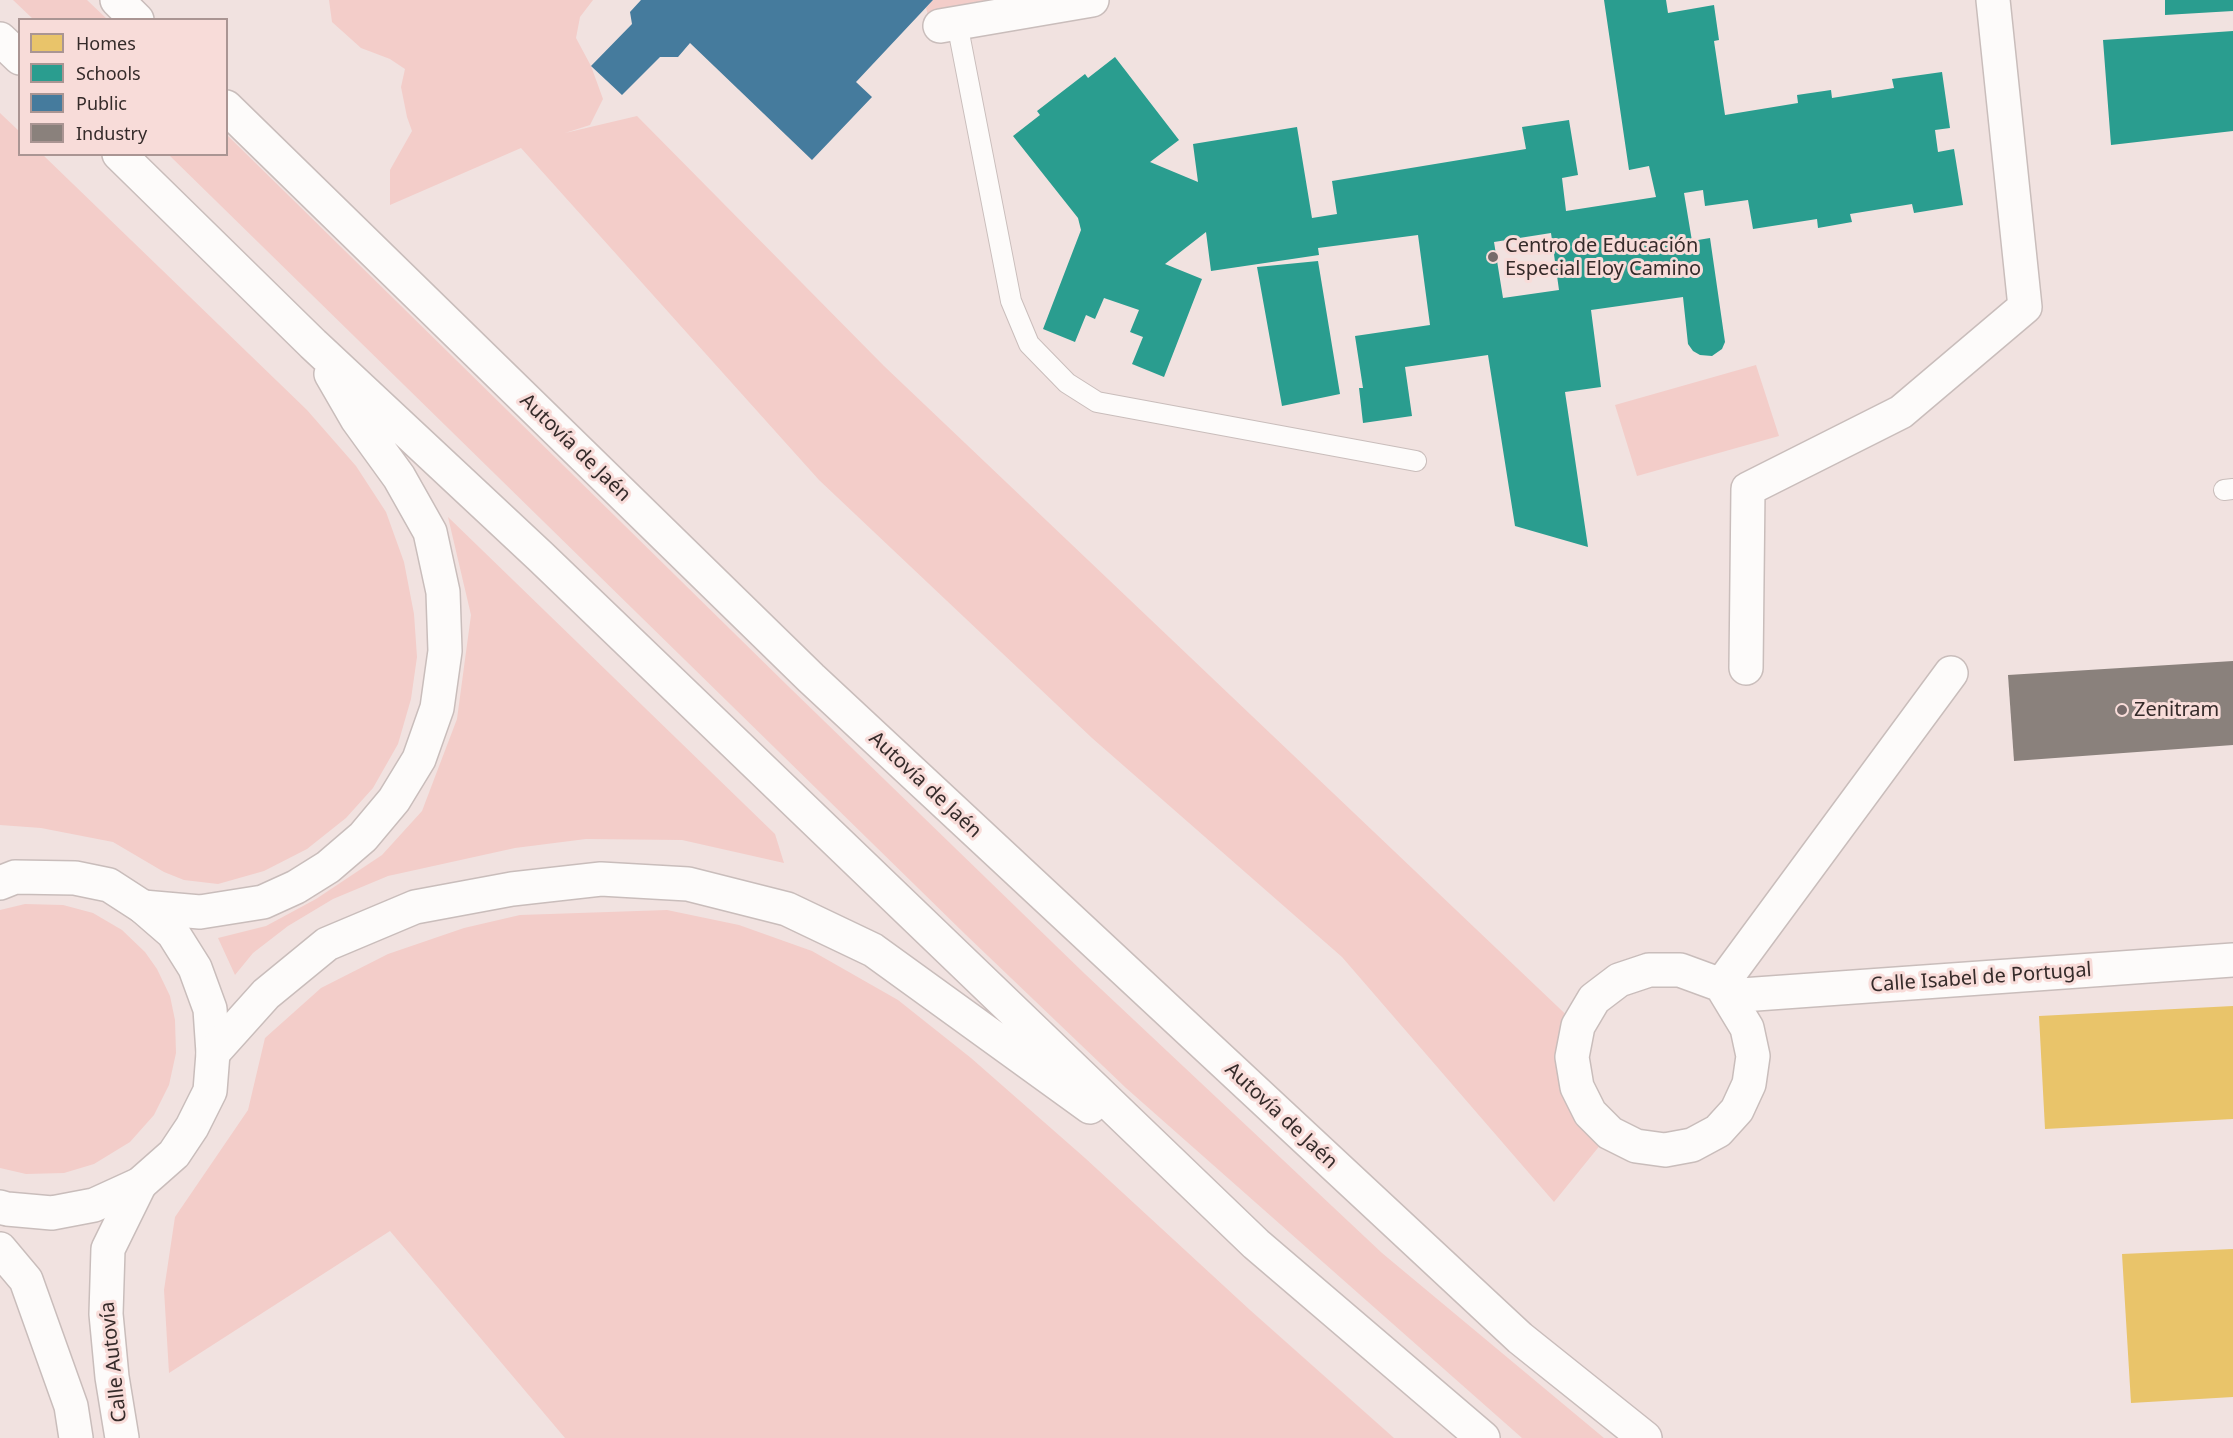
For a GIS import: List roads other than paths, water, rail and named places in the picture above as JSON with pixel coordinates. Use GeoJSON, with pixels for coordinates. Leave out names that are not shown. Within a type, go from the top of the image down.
{"type":"FeatureCollection","features":[{"type":"Feature","properties":{"kind":"main road"},"geometry":{"type":"LineString","coordinates":[[117,0],[135,18]]}},
{"type":"Feature","properties":{"kind":"main road"},"geometry":{"type":"LineString","coordinates":[[948,25],[1092,0]]}},
{"type":"Feature","properties":{"kind":"main road"},"geometry":{"type":"LineString","coordinates":[[1746,668],[1748,489],[1901,412],[2025,307],[1994,0]]}},
{"type":"Feature","properties":{"kind":"main road"},"geometry":{"type":"LineString","coordinates":[[0,39],[18,56]]}},
{"type":"Feature","properties":{"kind":"main road","name":"Autovía de Jaén"},"geometry":{"type":"LineString","coordinates":[[228,109],[828,695],[1520,1338],[1645,1438]]}},
{"type":"Feature","properties":{"kind":"main road"},"geometry":{"type":"LineString","coordinates":[[121,156],[314,344],[550,565],[1256,1244],[1483,1438]]}},
{"type":"Feature","properties":{"kind":"main road"},"geometry":{"type":"LineString","coordinates":[[143,907],[200,912],[263,902],[296,887],[328,867],[363,837],[394,800],[419,759],[437,708],[445,639],[443,592],[430,532],[399,477],[357,419],[314,344]]}},
{"type":"Feature","properties":{"kind":"main road"},"geometry":{"type":"LineString","coordinates":[[1725,991],[1951,673]]}},
{"type":"Feature","properties":{"kind":"main road"},"geometry":{"type":"LineString","coordinates":[[0,1207],[52,1213],[94,1205],[140,1184],[174,1154],[192,1127],[210,1091],[213,1053],[210,1009],[195,968],[173,933],[143,907],[109,885],[75,878],[5,875]]}},
{"type":"Feature","properties":{"kind":"main road"},"geometry":{"type":"LineString","coordinates":[[213,1053],[266,994],[327,944],[415,907],[512,889],[601,879],[688,884],[787,909],[873,950],[1186,1177]]}},
{"type":"Feature","properties":{"kind":"main road","name":"Calle Isabel de Portugal"},"geometry":{"type":"LineString","coordinates":[[1725,991],[2233,960]]}},
{"type":"Feature","properties":{"kind":"main road"},"geometry":{"type":"LineString","coordinates":[[1649,970],[1680,970],[1725,991],[1747,1028],[1753,1056],[1749,1084],[1737,1110],[1718,1131],[1692,1145],[1665,1150],[1636,1146],[1610,1133],[1590,1113],[1577,1088],[1572,1057],[1578,1026],[1594,999],[1619,980],[1649,970]]}},
{"type":"Feature","properties":{"kind":"main road","name":"Calle Autovía"},"geometry":{"type":"LineString","coordinates":[[122,1438],[112,1377],[106,1314],[108,1249],[140,1184]]}},
{"type":"Feature","properties":{"kind":"main road"},"geometry":{"type":"LineString","coordinates":[[0,1249],[26,1280],[71,1406],[76,1438]]}},
{"type":"Feature","properties":{"kind":"lane"},"geometry":{"type":"LineString","coordinates":[[948,25],[1011,301],[1029,344],[1067,383],[1097,402],[1416,461]]}},
{"type":"Feature","properties":{"kind":"place","name":"Centro de Educación Especial Eloy Camino"},"geometry":{"type":"Point","coordinates":[1493,257]}},
{"type":"Feature","properties":{"kind":"place","name":"Zenitram"},"geometry":{"type":"Point","coordinates":[2122,710]}}]}
